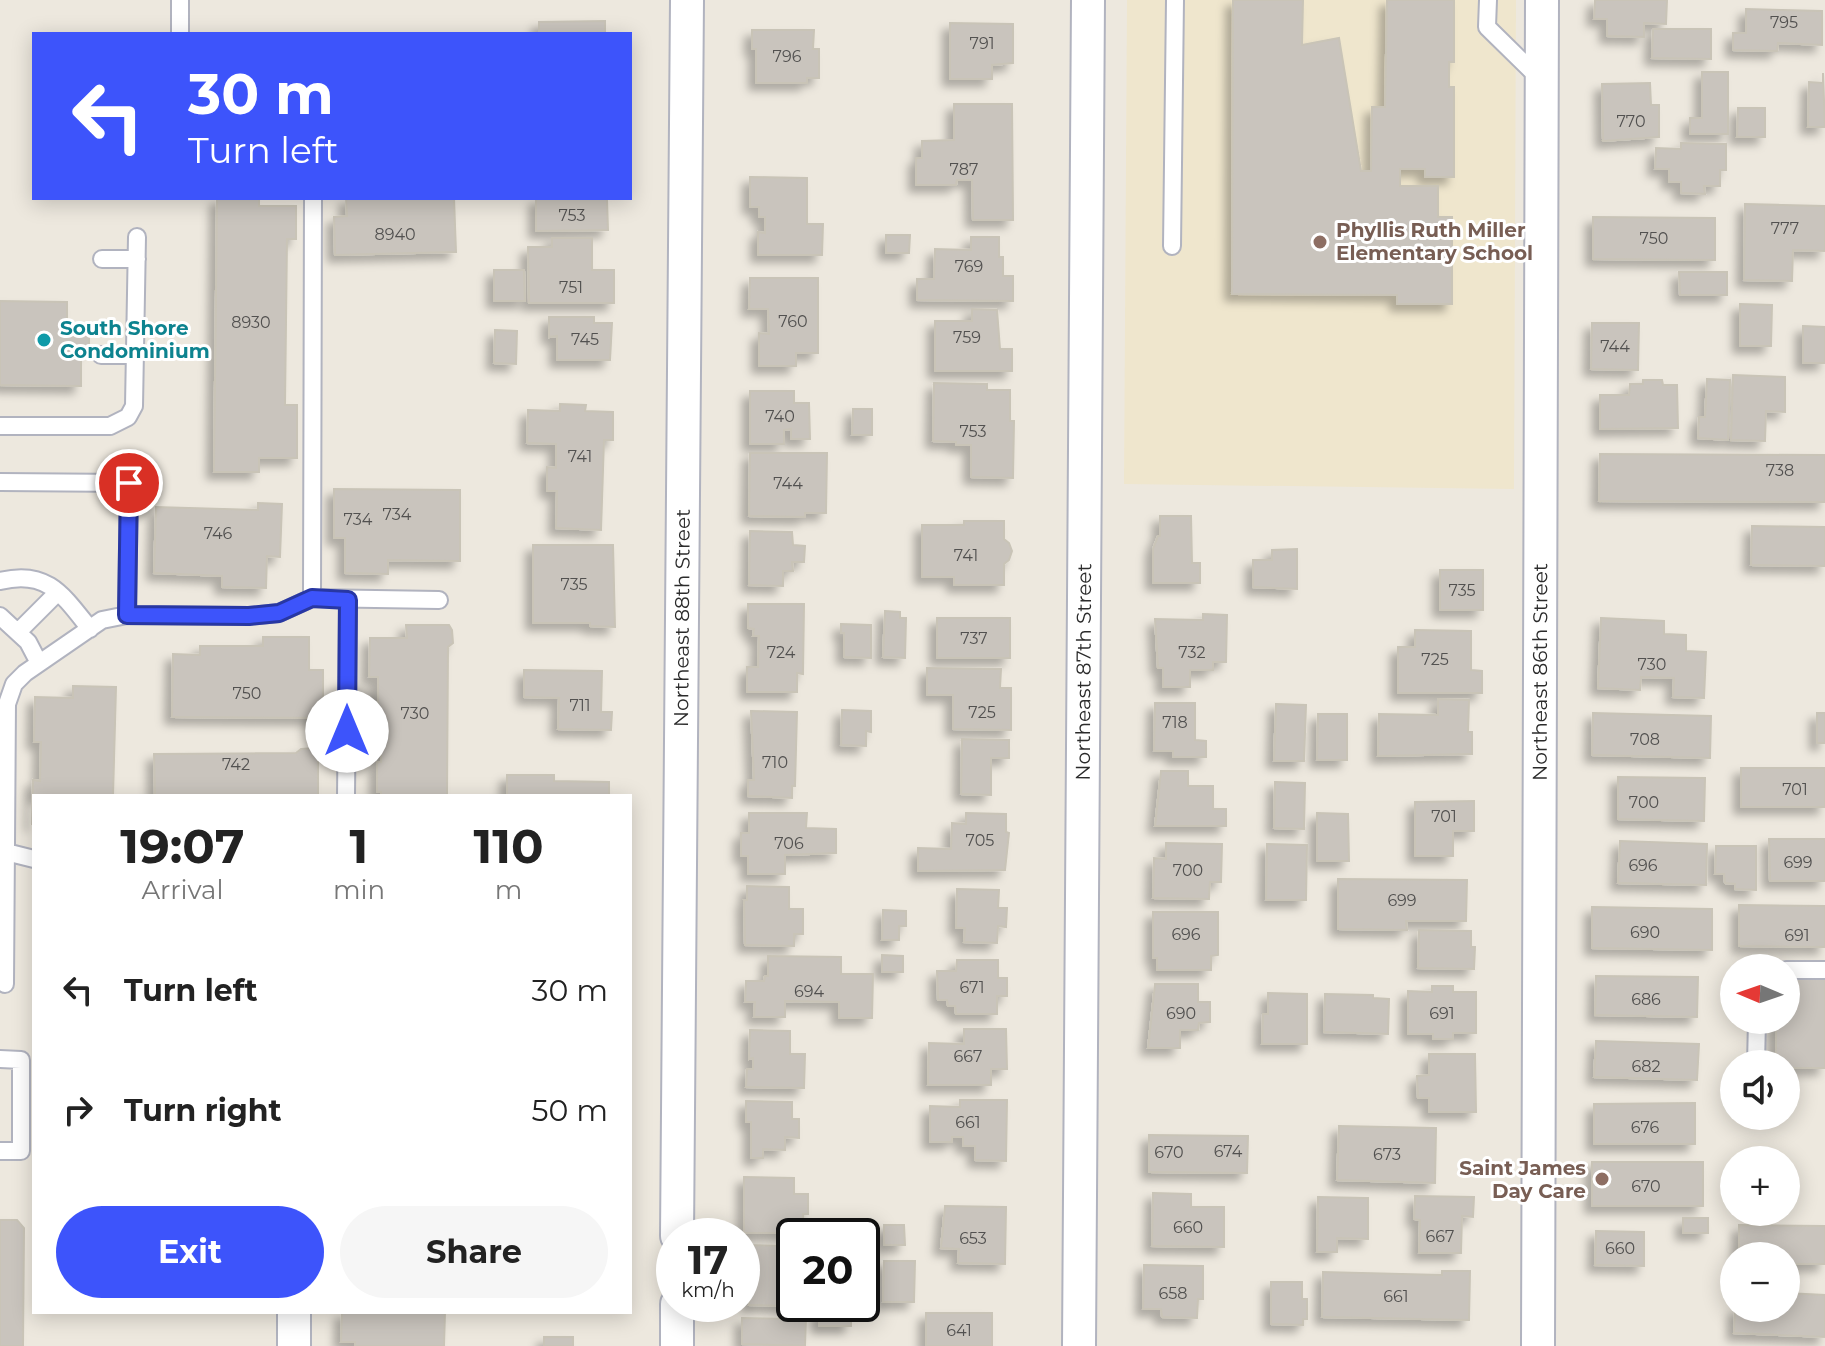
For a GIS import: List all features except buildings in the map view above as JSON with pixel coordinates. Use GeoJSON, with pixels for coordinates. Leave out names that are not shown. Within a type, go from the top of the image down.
{"type":"FeatureCollection","features":[{"type":"Feature","properties":{"kind":"street","name":"Northeast 88th Street"},"geometry":{"type":"LineString","coordinates":[[677,1218],[687,0]]}},
{"type":"Feature","properties":{"kind":"street","name":"Northeast 87th Street"},"geometry":{"type":"LineString","coordinates":[[1079,1346],[1088,0]]}},
{"type":"Feature","properties":{"kind":"street","name":"Northeast 86th Street"},"geometry":{"type":"LineString","coordinates":[[1538,1346],[1542,0]]}},
{"type":"Feature","properties":{"kind":"street"},"geometry":{"type":"LineString","coordinates":[[294,1314],[294,1346]]}},
{"type":"Feature","properties":{"kind":"street"},"geometry":{"type":"LineString","coordinates":[[677,1322],[677,1346]]}},
{"type":"Feature","properties":{"kind":"lane"},"geometry":{"type":"LineString","coordinates":[[180,0],[180,32]]}},
{"type":"Feature","properties":{"kind":"lane"},"geometry":{"type":"LineString","coordinates":[[1172,246],[1175,0]]}},
{"type":"Feature","properties":{"kind":"lane"},"geometry":{"type":"LineString","coordinates":[[1488,0],[1487,27],[1541,81]]}},
{"type":"Feature","properties":{"kind":"lane"},"geometry":{"type":"LineString","coordinates":[[312,598],[313,200]]}},
{"type":"Feature","properties":{"kind":"lane"},"geometry":{"type":"LineString","coordinates":[[0,426],[110,426],[128,417],[134,406],[137,237]]}},
{"type":"Feature","properties":{"kind":"lane"},"geometry":{"type":"LineString","coordinates":[[102,259],[137,259]]}},
{"type":"Feature","properties":{"kind":"lane"},"geometry":{"type":"LineString","coordinates":[[101,355],[135,355]]}},
{"type":"Feature","properties":{"kind":"lane"},"geometry":{"type":"LineString","coordinates":[[0,482],[129,483],[127,615]]}},
{"type":"Feature","properties":{"kind":"lane"},"geometry":{"type":"LineString","coordinates":[[0,581],[21,576],[43,581],[90,629]]}},
{"type":"Feature","properties":{"kind":"lane"},"geometry":{"type":"LineString","coordinates":[[18,632],[57,593]]}},
{"type":"Feature","properties":{"kind":"lane"},"geometry":{"type":"LineString","coordinates":[[5,984],[7,704],[14,684],[102,620],[127,615],[279,613],[312,598],[439,600]]}},
{"type":"Feature","properties":{"kind":"lane"},"geometry":{"type":"LineString","coordinates":[[346,794],[348,600]]}},
{"type":"Feature","properties":{"kind":"lane"},"geometry":{"type":"LineString","coordinates":[[0,616],[28,642],[39,663]]}},
{"type":"Feature","properties":{"kind":"lane"},"geometry":{"type":"LineString","coordinates":[[6,852],[32,858]]}},
{"type":"Feature","properties":{"kind":"lane"},"geometry":{"type":"LineString","coordinates":[[1800,970],[1825,970]]}},
{"type":"Feature","properties":{"kind":"lane"},"geometry":{"type":"LineString","coordinates":[[0,1059],[21,1060],[21,1151],[0,1151]]}},
{"type":"Feature","properties":{"kind":"shaded area","name":"Phyllis Ruth Miller Elementary School"},"geometry":{"type":"Polygon","coordinates":[[[1127,0],[1516,0],[1514,489],[1124,484],[1127,0]]]}},
{"type":"Feature","properties":{"kind":"place","name":"Phyllis Ruth Miller Elementary School"},"geometry":{"type":"Point","coordinates":[1320,242]}},
{"type":"Feature","properties":{"kind":"place","name":"South Shore Condominium"},"geometry":{"type":"Point","coordinates":[44,340]}},
{"type":"Feature","properties":{"kind":"place","name":"Saint James Day Care"},"geometry":{"type":"Point","coordinates":[1602,1179]}},
{"type":"Feature","properties":{"kind":"route"},"geometry":{"type":"LineString","coordinates":[[129,483],[127,615],[249,616],[279,613],[312,598],[348,600],[347,731]]}}]}
